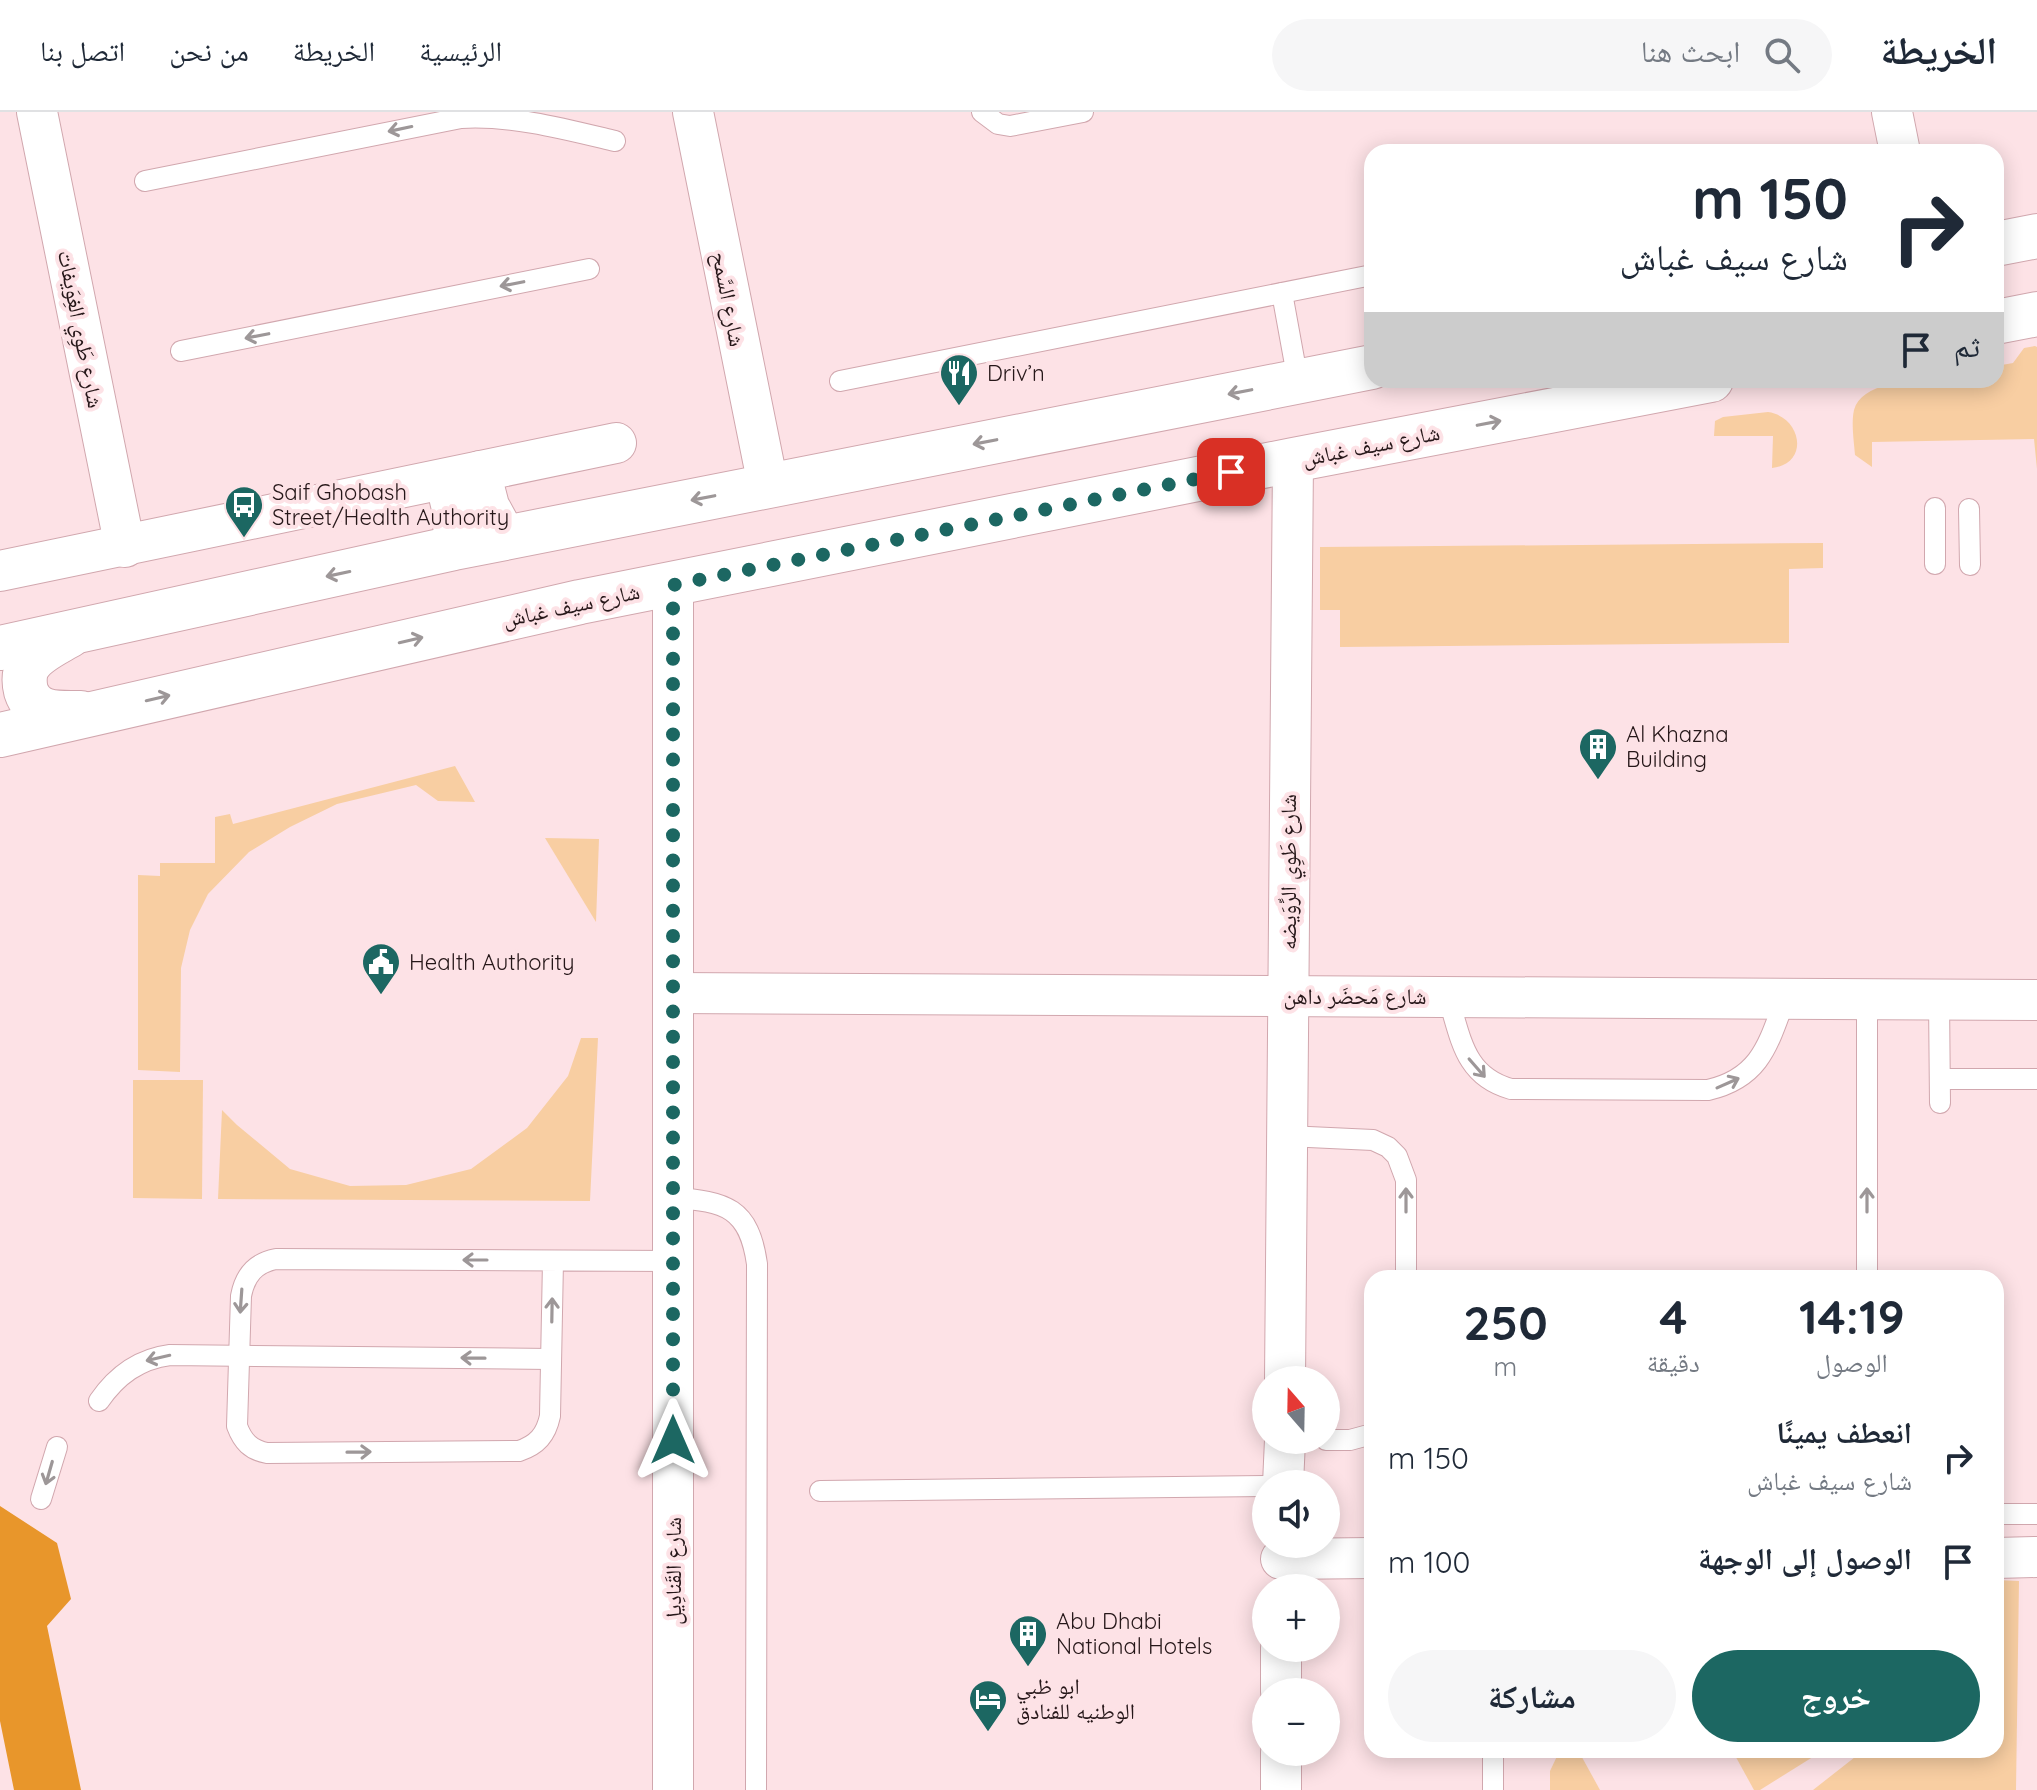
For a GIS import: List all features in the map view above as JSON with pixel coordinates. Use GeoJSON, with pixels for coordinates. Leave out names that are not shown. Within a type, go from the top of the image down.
{"type":"FeatureCollection","features":[{"type":"Feature","properties":{"kind":"street","name":"شارع طَوِي الغِوَيفات"},"geometry":{"type":"LineString","coordinates":[[37,112],[125,547]]}},
{"type":"Feature","properties":{"kind":"street","name":"شارع السَّمح"},"geometry":{"type":"LineString","coordinates":[[693,112],[768,485]]}},
{"type":"Feature","properties":{"kind":"street"},"geometry":{"type":"LineString","coordinates":[[1892,112],[1898,144]]}},
{"type":"Feature","properties":{"kind":"street"},"geometry":{"type":"LineString","coordinates":[[2004,242],[2037,236]]}},
{"type":"Feature","properties":{"kind":"street"},"geometry":{"type":"LineString","coordinates":[[2004,320],[2037,314]]}},
{"type":"Feature","properties":{"kind":"street"},"geometry":{"type":"LineString","coordinates":[[0,648],[506,537],[1364,369]]}},
{"type":"Feature","properties":{"kind":"street","name":"شارع سيف غباش"},"geometry":{"type":"LineString","coordinates":[[0,735],[536,611],[1293,460],[1607,391],[1635,388]]}},
{"type":"Feature","properties":{"kind":"street"},"geometry":{"type":"LineString","coordinates":[[0,571],[616,443]]}},
{"type":"Feature","properties":{"kind":"street","name":"شارع طَوِي الرِّوَيضه"},"geometry":{"type":"LineString","coordinates":[[1285,1366],[1293,460]]}},
{"type":"Feature","properties":{"kind":"street"},"geometry":{"type":"LineString","coordinates":[[462,475],[489,506],[506,537]]}},
{"type":"Feature","properties":{"kind":"street"},"geometry":{"type":"LineString","coordinates":[[454,548],[453,513],[462,475]]}},
{"type":"Feature","properties":{"kind":"street","name":"شارع القَنادِيل"},"geometry":{"type":"LineString","coordinates":[[673,585],[673,1790]]}},
{"type":"Feature","properties":{"kind":"street"},"geometry":{"type":"LineString","coordinates":[[76,632],[35,657],[25,675],[26,690],[31,701],[47,712],[95,712]]}},
{"type":"Feature","properties":{"kind":"street","name":"شارع مَحضَر داهن"},"geometry":{"type":"LineString","coordinates":[[673,993],[2037,1000]]}},
{"type":"Feature","properties":{"kind":"street"},"geometry":{"type":"LineString","coordinates":[[2004,1558],[2037,1557]]}},
{"type":"Feature","properties":{"kind":"street"},"geometry":{"type":"LineString","coordinates":[[1281,1564],[1364,1559]]}},
{"type":"Feature","properties":{"kind":"street"},"geometry":{"type":"LineString","coordinates":[[1281,1766],[1281,1790]]}},
{"type":"Feature","properties":{"kind":"lane"},"geometry":{"type":"LineString","coordinates":[[982,112],[998,124],[1010,126],[1083,112]]}},
{"type":"Feature","properties":{"kind":"lane"},"geometry":{"type":"LineString","coordinates":[[145,181],[461,118],[482,117],[529,123],[615,141]]}},
{"type":"Feature","properties":{"kind":"lane"},"geometry":{"type":"LineString","coordinates":[[181,351],[589,269]]}},
{"type":"Feature","properties":{"kind":"lane"},"geometry":{"type":"LineString","coordinates":[[840,381],[1364,277]]}},
{"type":"Feature","properties":{"kind":"lane"},"geometry":{"type":"LineString","coordinates":[[1282,293],[1298,381]]}},
{"type":"Feature","properties":{"kind":"lane"},"geometry":{"type":"LineString","coordinates":[[1935,508],[1935,564]]}},
{"type":"Feature","properties":{"kind":"lane"},"geometry":{"type":"LineString","coordinates":[[1969,509],[1970,565]]}},
{"type":"Feature","properties":{"kind":"lane"},"geometry":{"type":"LineString","coordinates":[[1448,997],[1467,1057],[1475,1070],[1498,1086],[1511,1089],[1708,1090],[1736,1080],[1761,1058],[1785,999]]}},
{"type":"Feature","properties":{"kind":"lane"},"geometry":{"type":"LineString","coordinates":[[1867,999],[1867,1270]]}},
{"type":"Feature","properties":{"kind":"lane"},"geometry":{"type":"LineString","coordinates":[[1939,999],[1940,1103]]}},
{"type":"Feature","properties":{"kind":"lane"},"geometry":{"type":"LineString","coordinates":[[1940,1079],[2037,1079]]}},
{"type":"Feature","properties":{"kind":"lane"},"geometry":{"type":"LineString","coordinates":[[1287,1136],[1373,1140],[1388,1147],[1397,1156],[1406,1180],[1406,1270]]}},
{"type":"Feature","properties":{"kind":"lane"},"geometry":{"type":"LineString","coordinates":[[673,1198],[703,1199],[725,1206],[741,1218],[753,1238],[757,1264],[756,1790]]}},
{"type":"Feature","properties":{"kind":"lane"},"geometry":{"type":"LineString","coordinates":[[553,1261],[548,1426],[529,1448],[519,1451],[267,1453],[248,1445],[237,1426],[242,1287],[253,1269],[264,1261],[276,1259],[673,1261]]}},
{"type":"Feature","properties":{"kind":"lane"},"geometry":{"type":"LineString","coordinates":[[99,1401],[124,1372],[155,1357],[551,1359]]}},
{"type":"Feature","properties":{"kind":"lane"},"geometry":{"type":"LineString","coordinates":[[1340,1440],[1364,1436]]}},
{"type":"Feature","properties":{"kind":"lane"},"geometry":{"type":"LineString","coordinates":[[41,1499],[57,1447]]}},
{"type":"Feature","properties":{"kind":"lane"},"geometry":{"type":"LineString","coordinates":[[820,1491],[1252,1486]]}},
{"type":"Feature","properties":{"kind":"lane"},"geometry":{"type":"LineString","coordinates":[[2004,1514],[2037,1514]]}},
{"type":"Feature","properties":{"kind":"lane"},"geometry":{"type":"LineString","coordinates":[[1493,1758],[1493,1790]]}},
{"type":"Feature","properties":{"kind":"shaded area"},"geometry":{"type":"Polygon","coordinates":[[[2037,347],[2037,469],[2034,439],[1872,442],[1872,467],[1855,455],[1854,410],[1862,397],[1876,388],[2004,388],[2004,365],[2013,363],[2024,348],[2037,347]]]}},
{"type":"Feature","properties":{"kind":"shaded area"},"geometry":{"type":"Polygon","coordinates":[[[1768,412],[1788,422],[1797,440],[1792,458],[1784,465],[1772,468],[1773,436],[1714,436],[1715,421],[1723,417],[1768,412]]]}},
{"type":"Feature","properties":{"kind":"shaded area"},"geometry":{"type":"Polygon","coordinates":[[[1823,543],[1823,568],[1789,569],[1789,643],[1340,647],[1340,610],[1320,610],[1320,547],[1823,543]]]}},
{"type":"Feature","properties":{"kind":"shaded area"},"geometry":{"type":"Polygon","coordinates":[[[455,766],[475,802],[438,801],[416,785],[337,804],[249,852],[208,894],[190,930],[181,968],[180,1072],[138,1070],[138,875],[160,876],[160,863],[215,863],[215,817],[230,814],[233,824],[455,766]]]}},
{"type":"Feature","properties":{"kind":"shaded area"},"geometry":{"type":"Polygon","coordinates":[[[545,838],[599,839],[596,922],[545,838]]]}},
{"type":"Feature","properties":{"kind":"shaded area"},"geometry":{"type":"Polygon","coordinates":[[[581,1038],[598,1038],[590,1201],[218,1199],[222,1110],[290,1169],[350,1186],[406,1185],[471,1169],[527,1128],[568,1076],[581,1038]]]}},
{"type":"Feature","properties":{"kind":"shaded area"},"geometry":{"type":"Polygon","coordinates":[[[133,1080],[203,1080],[202,1199],[133,1198],[133,1080]]]}},
{"type":"Feature","properties":{"kind":"shaded area"},"geometry":{"type":"Polygon","coordinates":[[[0,1506],[57,1543],[71,1599],[47,1626],[81,1790],[14,1790],[0,1721],[0,1506]]]}},
{"type":"Feature","properties":{"kind":"shaded area"},"geometry":{"type":"Polygon","coordinates":[[[2004,1580],[2019,1581],[2016,1790],[1813,1790],[1854,1758],[2004,1758],[2004,1580]]]}},
{"type":"Feature","properties":{"kind":"shaded area"},"geometry":{"type":"Polygon","coordinates":[[[1556,1758],[1582,1758],[1600,1790],[1550,1790],[1550,1771],[1556,1758]]]}},
{"type":"Feature","properties":{"kind":"shaded area"},"geometry":{"type":"Polygon","coordinates":[[[1736,1758],[1811,1758],[1760,1790],[1754,1790],[1736,1758]]]}},
{"type":"Feature","properties":{"kind":"place","name":"Driv’n"},"geometry":{"type":"Point","coordinates":[959,407]}},
{"type":"Feature","properties":{"kind":"place","name":"Saif Ghobash Street/Health Authority"},"geometry":{"type":"Point","coordinates":[244,539]}},
{"type":"Feature","properties":{"kind":"place","name":"Al Khazna Building"},"geometry":{"type":"Point","coordinates":[1598,781]}},
{"type":"Feature","properties":{"kind":"place","name":"Health Authority"},"geometry":{"type":"Point","coordinates":[381,996]}},
{"type":"Feature","properties":{"kind":"place","name":"Abu Dhabi National Hotels"},"geometry":{"type":"Point","coordinates":[1028,1668]}},
{"type":"Feature","properties":{"kind":"place","name":"ابو ظبي الوطنيه للفنادق"},"geometry":{"type":"Point","coordinates":[988,1733]}},
{"type":"Feature","properties":{"kind":"route"},"geometry":{"type":"LineString","coordinates":[[673,1440],[673,585],[1231,472]]}}]}
